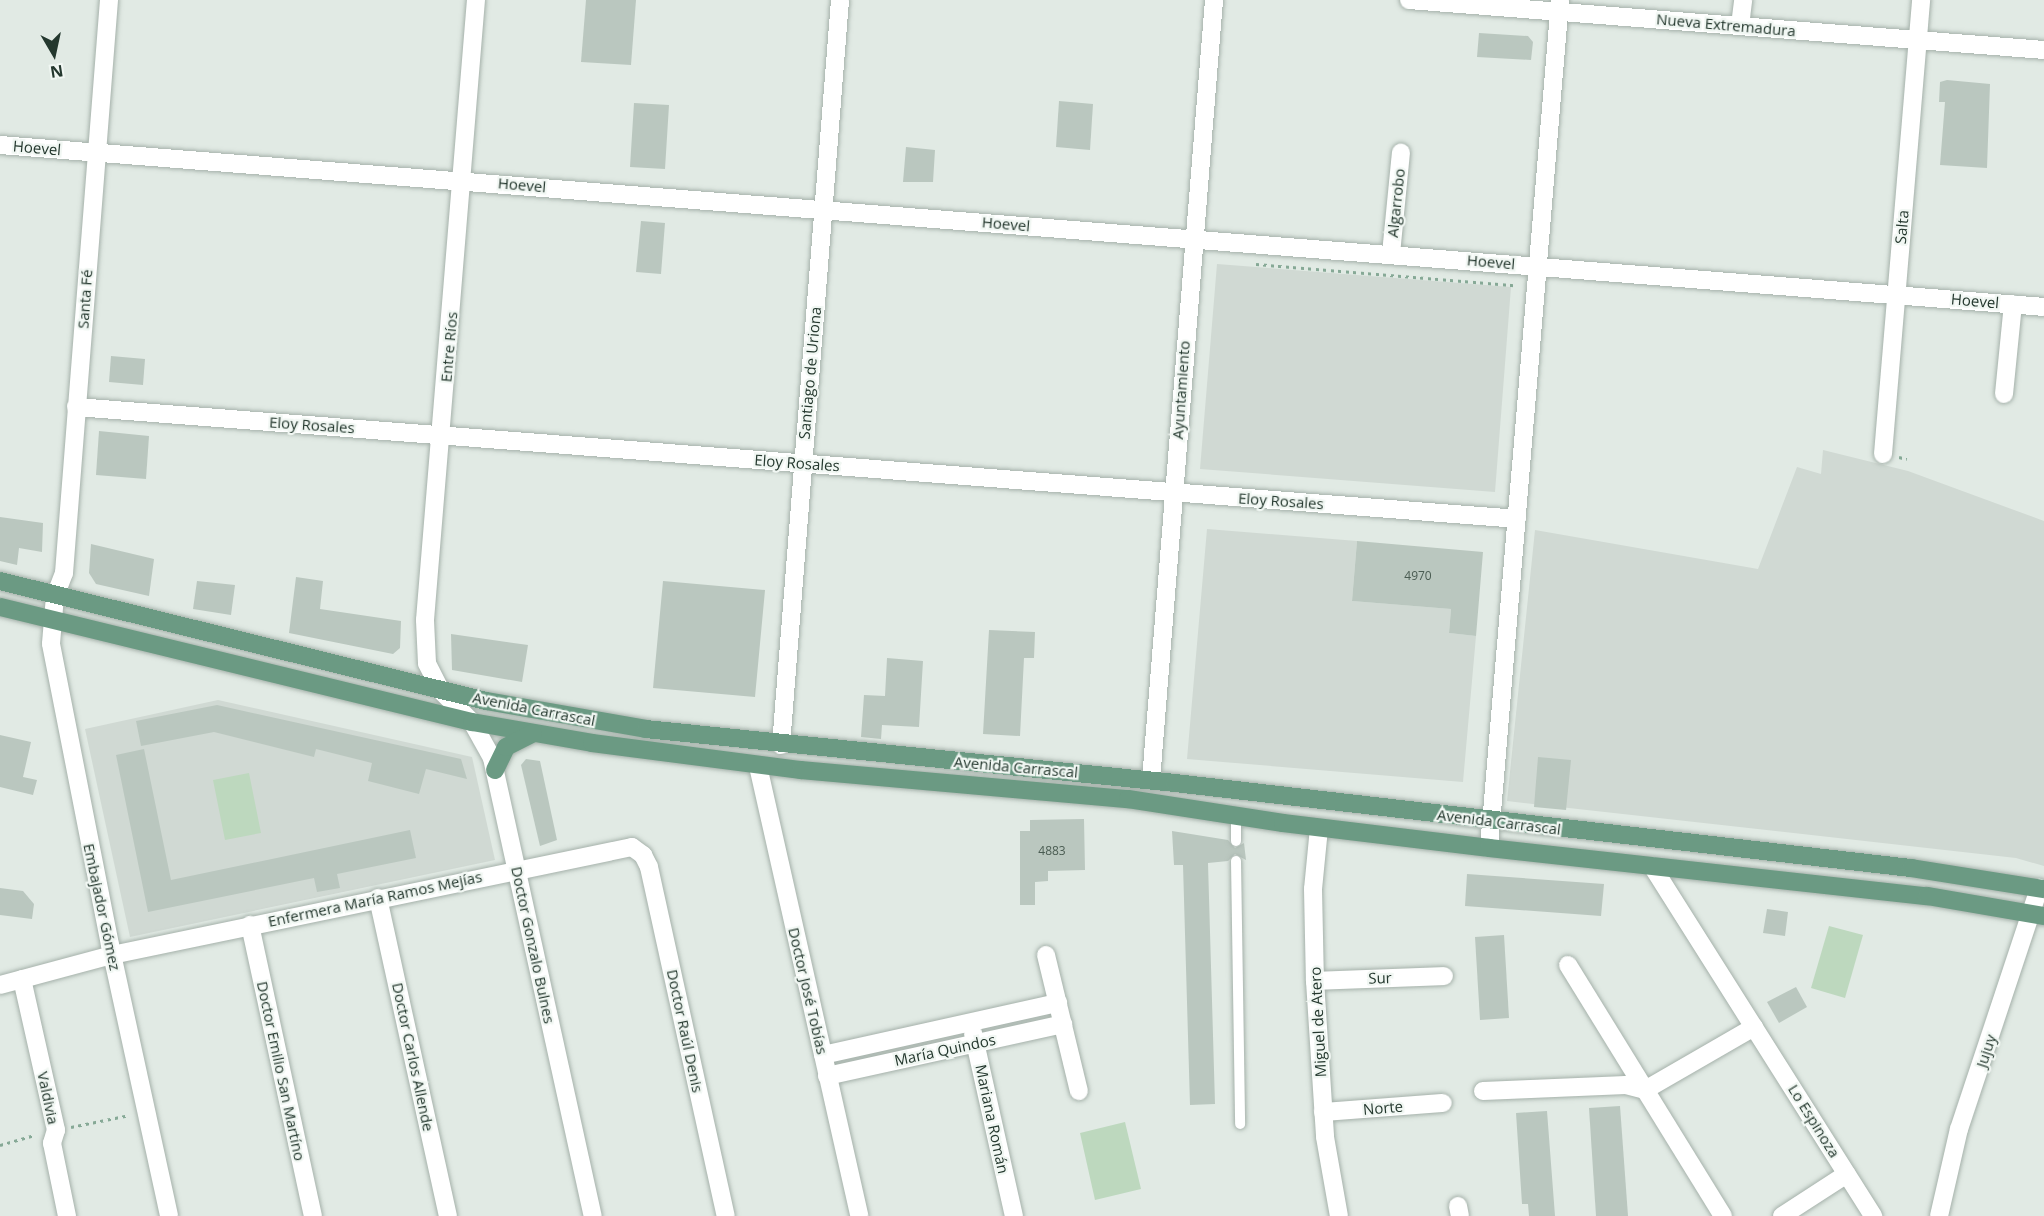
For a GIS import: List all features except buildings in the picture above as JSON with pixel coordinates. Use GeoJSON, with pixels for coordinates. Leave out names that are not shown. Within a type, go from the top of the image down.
{"type":"FeatureCollection","features":[{"type":"Feature","properties":{"kind":"main road","name":"Avenida Carrascal"},"geometry":{"type":"LineString","coordinates":[[0,581],[441,691],[572,717],[781,745],[1151,780],[1491,822],[1911,868],[2042,889]]}},
{"type":"Feature","properties":{"kind":"main road","name":"Avenida Carrascal"},"geometry":{"type":"LineString","coordinates":[[0,607],[472,722],[533,733],[758,766],[1083,794],[1236,814],[1319,828],[1915,894],[2038,915]]}},
{"type":"Feature","properties":{"kind":"main road"},"geometry":{"type":"LineString","coordinates":[[495,770],[506,747],[533,733]]}},
{"type":"Feature","properties":{"kind":"street","name":"Santa Fé"},"geometry":{"type":"LineString","coordinates":[[55,596],[64,573],[109,0]]}},
{"type":"Feature","properties":{"kind":"street","name":"Entre Ríos"},"geometry":{"type":"LineString","coordinates":[[441,691],[427,663],[424,639],[476,0]]}},
{"type":"Feature","properties":{"kind":"street","name":"Santiago de Uriona"},"geometry":{"type":"LineString","coordinates":[[781,745],[840,0]]}},
{"type":"Feature","properties":{"kind":"street","name":"Ayuntamiento"},"geometry":{"type":"LineString","coordinates":[[1151,780],[1214,0]]}},
{"type":"Feature","properties":{"kind":"street","name":"Nueva Extremadura"},"geometry":{"type":"LineString","coordinates":[[1408,0],[1559,6],[1740,26],[2044,51]]}},
{"type":"Feature","properties":{"kind":"street"},"geometry":{"type":"LineString","coordinates":[[1740,26],[1743,0]]}},
{"type":"Feature","properties":{"kind":"street","name":"Salta"},"geometry":{"type":"LineString","coordinates":[[1883,454],[1921,0]]}},
{"type":"Feature","properties":{"kind":"street"},"geometry":{"type":"LineString","coordinates":[[1489,848],[1559,6]]}},
{"type":"Feature","properties":{"kind":"street","name":"Hoevel"},"geometry":{"type":"LineString","coordinates":[[0,145],[2044,307]]}},
{"type":"Feature","properties":{"kind":"street","name":"Algarrobo"},"geometry":{"type":"LineString","coordinates":[[1391,254],[1401,152]]}},
{"type":"Feature","properties":{"kind":"street","name":"Hoevel"},"geometry":{"type":"LineString","coordinates":[[2004,394],[2013,304]]}},
{"type":"Feature","properties":{"kind":"street","name":"Eloy Rosales"},"geometry":{"type":"LineString","coordinates":[[76,407],[1517,519]]}},
{"type":"Feature","properties":{"kind":"street","name":"Embajador Gómez"},"geometry":{"type":"LineString","coordinates":[[55,596],[51,620],[52,661],[169,1216]]}},
{"type":"Feature","properties":{"kind":"street","name":"Doctor Gonzalo Bulnes"},"geometry":{"type":"LineString","coordinates":[[441,691],[472,722],[486,743],[495,770],[593,1216]]}},
{"type":"Feature","properties":{"kind":"street","name":"Doctor José Tobías"},"geometry":{"type":"LineString","coordinates":[[758,766],[859,1216]]}},
{"type":"Feature","properties":{"kind":"street","name":"Miguel de Atero"},"geometry":{"type":"LineString","coordinates":[[1319,828],[1313,889],[1316,981],[1323,1112],[1339,1216]]}},
{"type":"Feature","properties":{"kind":"street","name":"Enfermera María Ramos Mejías"},"geometry":{"type":"LineString","coordinates":[[0,985],[112,954],[619,847],[638,850]]}},
{"type":"Feature","properties":{"kind":"street","name":"Doctor Raúl Denis"},"geometry":{"type":"LineString","coordinates":[[638,850],[649,867],[726,1216]]}},
{"type":"Feature","properties":{"kind":"street","name":"Lo Espinoza"},"geometry":{"type":"LineString","coordinates":[[1652,866],[1873,1216]]}},
{"type":"Feature","properties":{"kind":"street","name":"Jujuy"},"geometry":{"type":"LineString","coordinates":[[1939,1216],[1959,1130],[2038,915],[2042,889]]}},
{"type":"Feature","properties":{"kind":"street","name":"Doctor Carlos Allende"},"geometry":{"type":"LineString","coordinates":[[378,898],[448,1216]]}},
{"type":"Feature","properties":{"kind":"street","name":"Doctor Emilio San Martíno"},"geometry":{"type":"LineString","coordinates":[[250,925],[313,1216]]}},
{"type":"Feature","properties":{"kind":"street"},"geometry":{"type":"LineString","coordinates":[[1046,954],[1079,1091]]}},
{"type":"Feature","properties":{"kind":"street"},"geometry":{"type":"LineString","coordinates":[[1568,965],[1723,1216]]}},
{"type":"Feature","properties":{"kind":"street","name":"Sur"},"geometry":{"type":"LineString","coordinates":[[1316,981],[1444,976]]}},
{"type":"Feature","properties":{"kind":"street","name":"Valdivia"},"geometry":{"type":"LineString","coordinates":[[22,979],[56,1130],[52,1143],[67,1216]]}},
{"type":"Feature","properties":{"kind":"street","name":"María Quindos"},"geometry":{"type":"LineString","coordinates":[[823,1055],[1058,1003]]}},
{"type":"Feature","properties":{"kind":"street","name":"Mariana Román"},"geometry":{"type":"LineString","coordinates":[[971,1022],[1014,1216]]}},
{"type":"Feature","properties":{"kind":"street","name":"María Quindos"},"geometry":{"type":"LineString","coordinates":[[827,1076],[1063,1024]]}},
{"type":"Feature","properties":{"kind":"street"},"geometry":{"type":"LineString","coordinates":[[1483,1091],[1626,1085],[1645,1090],[1754,1027]]}},
{"type":"Feature","properties":{"kind":"street","name":"Norte"},"geometry":{"type":"LineString","coordinates":[[1323,1112],[1443,1103]]}},
{"type":"Feature","properties":{"kind":"street"},"geometry":{"type":"LineString","coordinates":[[1782,1216],[1847,1174]]}},
{"type":"Feature","properties":{"kind":"lane"},"geometry":{"type":"LineString","coordinates":[[1236,814],[1236,841]]}},
{"type":"Feature","properties":{"kind":"lane"},"geometry":{"type":"LineString","coordinates":[[1236,861],[1240,1124]]}},
{"type":"Feature","properties":{"kind":"path"},"geometry":{"type":"LineString","coordinates":[[1250,263],[1514,285]]}},
{"type":"Feature","properties":{"kind":"shaded area"},"geometry":{"type":"Polygon","coordinates":[[[1217,264],[1511,287],[1495,492],[1200,469],[1217,264]]]}},
{"type":"Feature","properties":{"kind":"shaded area"},"geometry":{"type":"Polygon","coordinates":[[[1823,450],[1908,471],[2044,521],[2044,866],[2016,858],[1507,801],[1535,530],[1758,569],[1797,467],[1821,474],[1823,450]]]}},
{"type":"Feature","properties":{"kind":"shaded area"},"geometry":{"type":"Polygon","coordinates":[[[1207,529],[1357,541],[1352,601],[1451,609],[1449,633],[1476,636],[1463,782],[1187,759],[1207,529]]]}},
{"type":"Feature","properties":{"kind":"shaded area"},"geometry":{"type":"Polygon","coordinates":[[[218,700],[472,757],[495,860],[130,937],[85,729],[218,700]]]}},
{"type":"Feature","properties":{"kind":"green space"},"geometry":{"type":"Polygon","coordinates":[[[249,773],[261,833],[225,840],[213,780],[249,773]]]}},
{"type":"Feature","properties":{"kind":"green space"},"geometry":{"type":"Polygon","coordinates":[[[1829,926],[1863,935],[1845,998],[1811,988],[1829,926]]]}},
{"type":"Feature","properties":{"kind":"green space"},"geometry":{"type":"Polygon","coordinates":[[[1125,1122],[1141,1189],[1095,1200],[1080,1133],[1125,1122]]]}}]}
